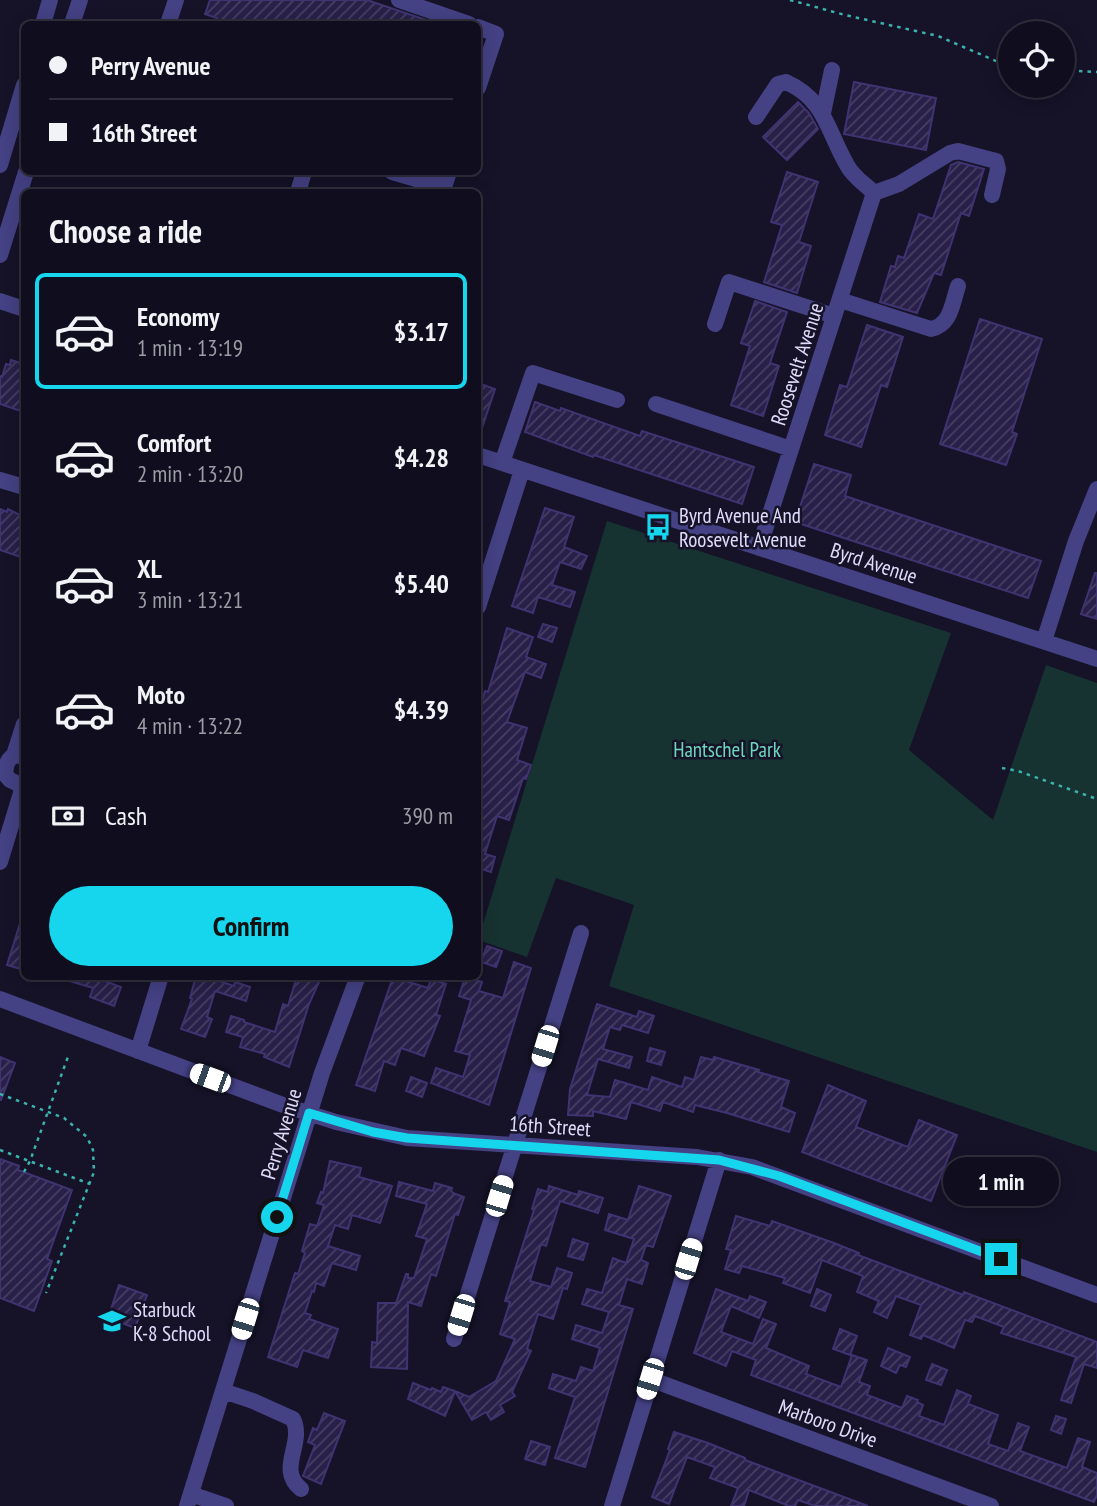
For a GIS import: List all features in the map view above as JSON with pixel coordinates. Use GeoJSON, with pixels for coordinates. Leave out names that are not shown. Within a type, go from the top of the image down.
{"type":"FeatureCollection","features":[{"type":"Feature","properties":{"kind":"street"},"geometry":{"type":"LineString","coordinates":[[44,21],[50,0]]}},
{"type":"Feature","properties":{"kind":"street"},"geometry":{"type":"LineString","coordinates":[[73,21],[80,0]]}},
{"type":"Feature","properties":{"kind":"street"},"geometry":{"type":"LineString","coordinates":[[169,21],[176,0]]}},
{"type":"Feature","properties":{"kind":"street"},"geometry":{"type":"LineString","coordinates":[[399,0],[460,21]]}},
{"type":"Feature","properties":{"kind":"street"},"geometry":{"type":"LineString","coordinates":[[481,28],[496,34],[481,79]]}},
{"type":"Feature","properties":{"kind":"street"},"geometry":{"type":"LineString","coordinates":[[823,113],[832,71]]}},
{"type":"Feature","properties":{"kind":"street"},"geometry":{"type":"LineString","coordinates":[[756,117],[778,84],[786,82],[799,88],[823,113],[852,174],[874,193],[899,184],[950,153],[958,151],[996,161],[998,169],[992,195]]}},
{"type":"Feature","properties":{"kind":"street"},"geometry":{"type":"LineString","coordinates":[[0,165],[21,95]]}},
{"type":"Feature","properties":{"kind":"street"},"geometry":{"type":"LineString","coordinates":[[0,255],[25,175]]}},
{"type":"Feature","properties":{"kind":"street"},"geometry":{"type":"LineString","coordinates":[[402,175],[444,187],[448,175]]}},
{"type":"Feature","properties":{"kind":"street","name":"Roosevelt Avenue"},"geometry":{"type":"LineString","coordinates":[[759,548],[874,193]]}},
{"type":"Feature","properties":{"kind":"street"},"geometry":{"type":"LineString","coordinates":[[715,324],[729,282],[834,316]]}},
{"type":"Feature","properties":{"kind":"street"},"geometry":{"type":"LineString","coordinates":[[840,300],[931,329],[939,328],[947,321],[958,286]]}},
{"type":"Feature","properties":{"kind":"street"},"geometry":{"type":"LineString","coordinates":[[0,301],[21,308]]}},
{"type":"Feature","properties":{"kind":"street"},"geometry":{"type":"LineString","coordinates":[[502,463],[533,373],[617,400]]}},
{"type":"Feature","properties":{"kind":"street"},"geometry":{"type":"LineString","coordinates":[[656,404],[791,449]]}},
{"type":"Feature","properties":{"kind":"street","name":"Byrd Avenue"},"geometry":{"type":"LineString","coordinates":[[481,456],[1097,659]]}},
{"type":"Feature","properties":{"kind":"street"},"geometry":{"type":"LineString","coordinates":[[481,598],[522,470]]}},
{"type":"Feature","properties":{"kind":"street"},"geometry":{"type":"LineString","coordinates":[[0,480],[21,486]]}},
{"type":"Feature","properties":{"kind":"street"},"geometry":{"type":"LineString","coordinates":[[1044,641],[1076,541],[1094,495]]}},
{"type":"Feature","properties":{"kind":"street"},"geometry":{"type":"LineString","coordinates":[[0,862],[21,793],[21,785],[10,780],[5,774],[9,758],[19,756]]}},
{"type":"Feature","properties":{"kind":"street"},"geometry":{"type":"LineString","coordinates":[[454,1339],[581,933]]}},
{"type":"Feature","properties":{"kind":"street"},"geometry":{"type":"LineString","coordinates":[[138,1051],[160,980]]}},
{"type":"Feature","properties":{"kind":"street","name":"Perry Avenue"},"geometry":{"type":"LineString","coordinates":[[189,1500],[309,1113],[357,980]]}},
{"type":"Feature","properties":{"kind":"street","name":"16th Street"},"geometry":{"type":"LineString","coordinates":[[0,999],[309,1113],[373,1132],[407,1138],[719,1160],[779,1176],[1097,1295]]}},
{"type":"Feature","properties":{"kind":"street"},"geometry":{"type":"LineString","coordinates":[[612,1506],[719,1160]]}},
{"type":"Feature","properties":{"kind":"street","name":"Marboro Drive"},"geometry":{"type":"LineString","coordinates":[[650,1379],[991,1506]]}},
{"type":"Feature","properties":{"kind":"street"},"geometry":{"type":"LineString","coordinates":[[223,1391],[264,1405],[293,1419],[298,1436],[290,1471],[292,1479],[302,1489]]}},
{"type":"Feature","properties":{"kind":"street"},"geometry":{"type":"LineString","coordinates":[[189,1500],[226,1506]]}},
{"type":"Feature","properties":{"kind":"path"},"geometry":{"type":"LineString","coordinates":[[790,0],[938,36],[998,61]]}},
{"type":"Feature","properties":{"kind":"path"},"geometry":{"type":"LineString","coordinates":[[1075,71],[1097,72]]}},
{"type":"Feature","properties":{"kind":"path"},"geometry":{"type":"LineString","coordinates":[[1002,768],[1097,799]]}},
{"type":"Feature","properties":{"kind":"path"},"geometry":{"type":"LineString","coordinates":[[24,1172],[69,1054]]}},
{"type":"Feature","properties":{"kind":"path"},"geometry":{"type":"LineString","coordinates":[[0,1094],[49,1111],[75,1125],[87,1137],[94,1160],[90,1184],[46,1293]]}},
{"type":"Feature","properties":{"kind":"path"},"geometry":{"type":"LineString","coordinates":[[0,1150],[90,1184]]}},
{"type":"Feature","properties":{"kind":"green space","name":"Hantschel Park"},"geometry":{"type":"Polygon","coordinates":[[[607,521],[951,633],[909,750],[993,820],[1046,665],[1097,683],[1097,1152],[609,986],[634,905],[556,878],[527,957],[481,941],[481,930],[607,521]]]}},
{"type":"Feature","properties":{"kind":"building"},"geometry":{"type":"Polygon","coordinates":[[[210,0],[367,0],[429,21],[216,21],[217,18],[205,14],[210,0]]]}},
{"type":"Feature","properties":{"kind":"building"},"geometry":{"type":"Polygon","coordinates":[[[854,82],[936,98],[926,150],[844,134],[854,82]]]}},
{"type":"Feature","properties":{"kind":"building"},"geometry":{"type":"Polygon","coordinates":[[[798,102],[809,113],[818,129],[787,160],[763,137],[798,102]]]}},
{"type":"Feature","properties":{"kind":"building"},"geometry":{"type":"Polygon","coordinates":[[[958,162],[984,169],[969,216],[961,213],[941,275],[934,273],[917,313],[880,302],[891,266],[895,267],[898,256],[904,258],[919,214],[933,219],[951,165],[958,162]]]}},
{"type":"Feature","properties":{"kind":"building"},"geometry":{"type":"Polygon","coordinates":[[[787,172],[818,182],[799,242],[811,246],[797,293],[764,282],[782,225],[771,222],[787,172]]]}},
{"type":"Feature","properties":{"kind":"building"},"geometry":{"type":"Polygon","coordinates":[[[755,301],[787,312],[770,363],[779,366],[763,416],[731,405],[750,346],[741,343],[755,301]]]}},
{"type":"Feature","properties":{"kind":"building"},"geometry":{"type":"Polygon","coordinates":[[[980,319],[1042,339],[1012,432],[1017,434],[1006,465],[940,444],[980,319]]]}},
{"type":"Feature","properties":{"kind":"building"},"geometry":{"type":"Polygon","coordinates":[[[867,325],[903,337],[887,387],[881,385],[861,447],[825,435],[840,385],[847,387],[867,325]]]}},
{"type":"Feature","properties":{"kind":"building"},"geometry":{"type":"Polygon","coordinates":[[[11,360],[21,363],[21,411],[0,404],[0,376],[2,377],[6,364],[10,365],[11,360]]]}},
{"type":"Feature","properties":{"kind":"building"},"geometry":{"type":"Polygon","coordinates":[[[481,384],[495,389],[481,431],[481,384]]]}},
{"type":"Feature","properties":{"kind":"building"},"geometry":{"type":"Polygon","coordinates":[[[535,402],[560,411],[561,408],[640,436],[642,431],[754,467],[742,504],[594,455],[593,457],[525,432],[535,402]]]}},
{"type":"Feature","properties":{"kind":"building"},"geometry":{"type":"Polygon","coordinates":[[[814,464],[851,475],[845,496],[1041,561],[1028,598],[795,522],[814,464]]]}},
{"type":"Feature","properties":{"kind":"building"},"geometry":{"type":"Polygon","coordinates":[[[545,508],[574,517],[564,547],[587,556],[581,569],[560,562],[552,585],[575,592],[570,607],[538,597],[533,613],[512,606],[545,508]]]}},
{"type":"Feature","properties":{"kind":"building"},"geometry":{"type":"Polygon","coordinates":[[[0,509],[7,512],[8,509],[21,516],[21,557],[0,550],[0,509]]]}},
{"type":"Feature","properties":{"kind":"building"},"geometry":{"type":"Polygon","coordinates":[[[1097,573],[1097,619],[1081,614],[1097,573]]]}},
{"type":"Feature","properties":{"kind":"building"},"geometry":{"type":"Polygon","coordinates":[[[543,624],[557,628],[552,642],[538,637],[543,624]]]}},
{"type":"Feature","properties":{"kind":"building"},"geometry":{"type":"Polygon","coordinates":[[[507,628],[533,637],[526,657],[546,664],[541,678],[525,672],[507,722],[527,728],[517,760],[531,765],[526,779],[523,778],[509,820],[497,816],[485,854],[495,857],[491,872],[481,869],[481,705],[485,691],[488,692],[507,628]]]}},
{"type":"Feature","properties":{"kind":"building"},"geometry":{"type":"Polygon","coordinates":[[[21,920],[21,969],[7,965],[21,920]]]}},
{"type":"Feature","properties":{"kind":"building"},"geometry":{"type":"Polygon","coordinates":[[[487,946],[502,951],[496,967],[481,962],[487,946]]]}},
{"type":"Feature","properties":{"kind":"building"},"geometry":{"type":"Polygon","coordinates":[[[514,962],[531,968],[489,1105],[431,1083],[436,1068],[463,1077],[470,1055],[455,1051],[471,1000],[459,996],[464,980],[482,982],[479,991],[503,998],[514,962]]]}},
{"type":"Feature","properties":{"kind":"building"},"geometry":{"type":"Polygon","coordinates":[[[66,980],[103,980],[121,987],[114,1006],[90,997],[93,988],[66,980]]]}},
{"type":"Feature","properties":{"kind":"building"},"geometry":{"type":"Polygon","coordinates":[[[195,980],[216,980],[234,986],[235,982],[250,987],[246,1001],[215,991],[207,1017],[212,1019],[205,1037],[181,1029],[192,999],[190,998],[195,980]]]}},
{"type":"Feature","properties":{"kind":"building"},"geometry":{"type":"Polygon","coordinates":[[[296,980],[320,980],[309,1004],[289,1067],[264,1057],[265,1054],[240,1047],[243,1037],[226,1032],[231,1016],[275,1032],[283,1004],[288,1006],[296,980]]]}},
{"type":"Feature","properties":{"kind":"building"},"geometry":{"type":"Polygon","coordinates":[[[392,980],[403,980],[428,988],[431,980],[446,984],[436,1015],[440,1016],[424,1056],[401,1048],[395,1065],[384,1061],[375,1091],[356,1085],[392,980]]]}},
{"type":"Feature","properties":{"kind":"building"},"geometry":{"type":"Polygon","coordinates":[[[597,1004],[637,1017],[639,1011],[654,1016],[648,1033],[622,1025],[620,1030],[610,1027],[603,1049],[632,1057],[629,1068],[598,1059],[587,1095],[610,1097],[615,1080],[648,1090],[652,1077],[682,1087],[685,1077],[694,1080],[701,1057],[713,1060],[714,1057],[789,1081],[781,1107],[795,1113],[789,1132],[695,1105],[693,1112],[663,1102],[660,1111],[631,1102],[626,1119],[593,1111],[593,1116],[568,1115],[570,1089],[597,1004]]]}},
{"type":"Feature","properties":{"kind":"building"},"geometry":{"type":"Polygon","coordinates":[[[650,1048],[665,1052],[661,1065],[647,1061],[650,1048]]]}},
{"type":"Feature","properties":{"kind":"building"},"geometry":{"type":"Polygon","coordinates":[[[0,1057],[15,1063],[1,1100],[0,1100],[0,1057]]]}},
{"type":"Feature","properties":{"kind":"building"},"geometry":{"type":"Polygon","coordinates":[[[411,1077],[427,1083],[422,1097],[406,1091],[411,1077]]]}},
{"type":"Feature","properties":{"kind":"building"},"geometry":{"type":"Polygon","coordinates":[[[828,1085],[866,1101],[856,1127],[908,1147],[919,1120],[957,1135],[931,1201],[802,1152],[828,1085]]]}},
{"type":"Feature","properties":{"kind":"building"},"geometry":{"type":"Polygon","coordinates":[[[0,1159],[19,1166],[18,1170],[72,1190],[47,1259],[52,1261],[34,1311],[0,1298],[0,1159]]]}},
{"type":"Feature","properties":{"kind":"building"},"geometry":{"type":"Polygon","coordinates":[[[330,1161],[361,1168],[359,1177],[392,1186],[380,1223],[352,1215],[348,1229],[335,1225],[328,1246],[360,1256],[356,1270],[332,1263],[324,1286],[316,1283],[305,1313],[311,1315],[309,1319],[338,1329],[328,1358],[303,1350],[297,1367],[268,1357],[295,1273],[298,1274],[305,1253],[302,1251],[310,1224],[317,1226],[324,1205],[317,1203],[321,1192],[323,1193],[330,1161]]]}},
{"type":"Feature","properties":{"kind":"building"},"geometry":{"type":"Polygon","coordinates":[[[399,1182],[433,1191],[435,1183],[452,1188],[453,1193],[464,1197],[458,1215],[455,1214],[436,1276],[431,1274],[421,1306],[408,1302],[407,1369],[371,1367],[372,1342],[377,1343],[378,1303],[396,1303],[406,1274],[408,1278],[414,1278],[427,1239],[416,1236],[427,1204],[396,1196],[399,1182]]]}},
{"type":"Feature","properties":{"kind":"building"},"geometry":{"type":"Polygon","coordinates":[[[549,1186],[578,1195],[579,1191],[603,1198],[598,1213],[560,1201],[546,1246],[541,1244],[530,1281],[551,1287],[557,1268],[572,1273],[567,1289],[563,1288],[553,1319],[538,1314],[527,1349],[531,1351],[512,1392],[515,1396],[500,1405],[504,1412],[491,1420],[486,1412],[472,1420],[455,1391],[469,1397],[496,1381],[515,1339],[500,1334],[510,1302],[505,1301],[538,1189],[548,1192],[549,1186]]]}},
{"type":"Feature","properties":{"kind":"building"},"geometry":{"type":"Polygon","coordinates":[[[639,1186],[671,1196],[653,1247],[646,1245],[641,1260],[648,1263],[642,1284],[627,1279],[619,1305],[633,1309],[585,1467],[555,1458],[575,1397],[549,1388],[553,1374],[576,1381],[581,1367],[593,1371],[600,1348],[572,1339],[576,1325],[602,1333],[609,1312],[582,1304],[587,1289],[602,1293],[613,1258],[626,1263],[634,1239],[605,1230],[609,1214],[628,1220],[639,1186]]]}},
{"type":"Feature","properties":{"kind":"building"},"geometry":{"type":"Polygon","coordinates":[[[736,1216],[770,1226],[772,1221],[963,1295],[964,1292],[1097,1342],[1097,1368],[1084,1364],[1071,1403],[1061,1400],[1076,1357],[1001,1333],[1004,1327],[975,1316],[972,1322],[965,1320],[954,1348],[923,1335],[921,1339],[910,1335],[921,1305],[896,1296],[887,1318],[874,1312],[879,1301],[857,1292],[863,1276],[822,1260],[810,1293],[783,1283],[785,1278],[742,1266],[739,1273],[725,1269],[731,1250],[726,1249],[736,1216]]]}},
{"type":"Feature","properties":{"kind":"building"},"geometry":{"type":"Polygon","coordinates":[[[573,1239],[588,1244],[583,1260],[568,1256],[573,1239]]]}},
{"type":"Feature","properties":{"kind":"building"},"geometry":{"type":"Polygon","coordinates":[[[119,1285],[147,1295],[135,1328],[108,1318],[119,1285]]]}},
{"type":"Feature","properties":{"kind":"building"},"geometry":{"type":"Polygon","coordinates":[[[716,1289],[748,1301],[750,1296],[766,1302],[759,1318],[731,1306],[721,1332],[753,1344],[763,1319],[776,1324],[766,1348],[809,1366],[806,1374],[841,1387],[852,1355],[867,1360],[859,1382],[870,1386],[867,1395],[902,1408],[907,1396],[918,1400],[917,1402],[923,1405],[919,1416],[944,1425],[957,1390],[971,1396],[968,1404],[998,1415],[988,1444],[1008,1451],[1018,1423],[1029,1427],[1020,1451],[1067,1468],[1078,1438],[1090,1442],[1082,1467],[1097,1473],[1097,1495],[1094,1502],[751,1375],[756,1360],[732,1351],[726,1366],[694,1353],[716,1289]]]}},
{"type":"Feature","properties":{"kind":"building"},"geometry":{"type":"Polygon","coordinates":[[[817,1289],[831,1295],[825,1311],[811,1306],[817,1289]]]}},
{"type":"Feature","properties":{"kind":"building"},"geometry":{"type":"Polygon","coordinates":[[[840,1329],[857,1336],[850,1355],[833,1349],[840,1329]]]}},
{"type":"Feature","properties":{"kind":"building"},"geometry":{"type":"Polygon","coordinates":[[[888,1348],[910,1357],[906,1367],[900,1365],[896,1373],[881,1366],[888,1348]]]}},
{"type":"Feature","properties":{"kind":"building"},"geometry":{"type":"Polygon","coordinates":[[[932,1364],[947,1370],[941,1385],[926,1380],[932,1364]]]}},
{"type":"Feature","properties":{"kind":"building"},"geometry":{"type":"Polygon","coordinates":[[[413,1383],[441,1392],[443,1387],[455,1391],[445,1416],[408,1399],[413,1383]]]}},
{"type":"Feature","properties":{"kind":"building"},"geometry":{"type":"Polygon","coordinates":[[[324,1413],[345,1421],[321,1484],[303,1476],[315,1445],[308,1442],[313,1428],[317,1430],[324,1413]]]}},
{"type":"Feature","properties":{"kind":"building"},"geometry":{"type":"Polygon","coordinates":[[[1056,1416],[1066,1419],[1061,1434],[1051,1430],[1056,1416]]]}},
{"type":"Feature","properties":{"kind":"building"},"geometry":{"type":"Polygon","coordinates":[[[674,1432],[868,1506],[815,1506],[798,1500],[795,1506],[789,1506],[749,1490],[744,1506],[731,1506],[738,1488],[710,1478],[715,1467],[687,1457],[669,1504],[652,1497],[674,1432]]]}},
{"type":"Feature","properties":{"kind":"building"},"geometry":{"type":"Polygon","coordinates":[[[531,1441],[550,1447],[545,1465],[525,1459],[531,1441]]]}},
{"type":"Feature","properties":{"kind":"place","name":"Byrd Avenue And Roosevelt Avenue"},"geometry":{"type":"Point","coordinates":[658,527]}},
{"type":"Feature","properties":{"kind":"place","name":"Starbuck K-8 School"},"geometry":{"type":"Point","coordinates":[112,1321]}},
{"type":"Feature","properties":{"kind":"route"},"geometry":{"type":"LineString","coordinates":[[277,1217],[309,1113],[373,1132],[407,1138],[719,1160],[779,1176],[1001,1259]]}}]}
